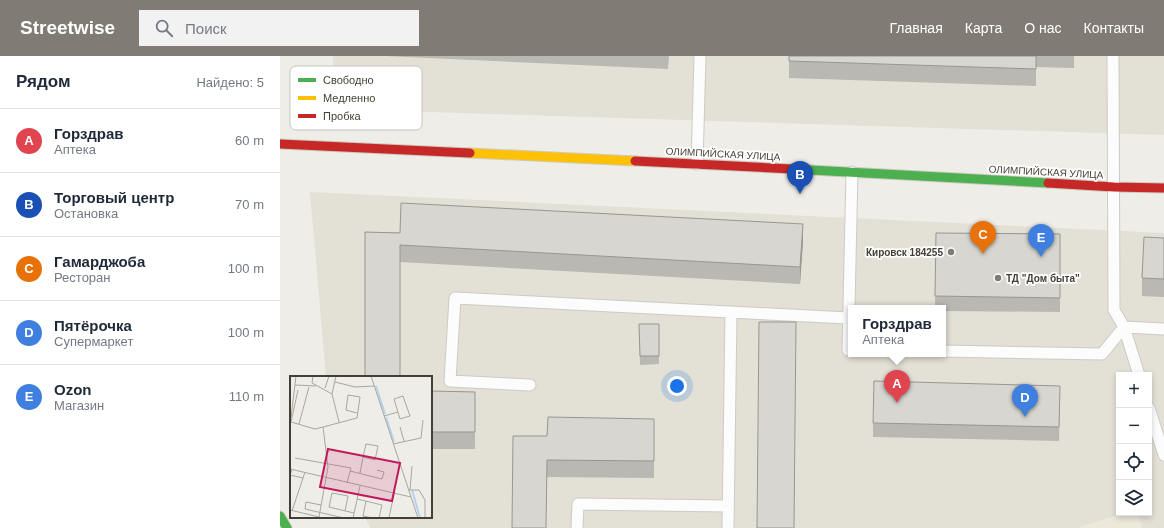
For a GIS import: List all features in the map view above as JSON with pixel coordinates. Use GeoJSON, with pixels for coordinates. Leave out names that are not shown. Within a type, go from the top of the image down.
{"type":"FeatureCollection","features":[{"type":"Feature","properties":{"kind":"street","name":"ОЛИМПИЙСКАЯ УЛИЦА"},"geometry":{"type":"LineString","coordinates":[[280,144],[697,164],[1114,187],[1164,188]]}},
{"type":"Feature","properties":{"kind":"street"},"geometry":{"type":"LineString","coordinates":[[280,516],[287,528]]}},
{"type":"Feature","properties":{"kind":"lane"},"geometry":{"type":"LineString","coordinates":[[697,164],[700,56]]}},
{"type":"Feature","properties":{"kind":"lane"},"geometry":{"type":"LineString","coordinates":[[1113,56],[1114,310],[1124,327],[1138,372]]}},
{"type":"Feature","properties":{"kind":"lane"},"geometry":{"type":"LineString","coordinates":[[848,305],[852,172]]}},
{"type":"Feature","properties":{"kind":"lane"},"geometry":{"type":"LineString","coordinates":[[530,385],[450,381],[454,298],[848,318],[848,350]]}},
{"type":"Feature","properties":{"kind":"lane"},"geometry":{"type":"LineString","coordinates":[[728,528],[731,312]]}},
{"type":"Feature","properties":{"kind":"lane"},"geometry":{"type":"LineString","coordinates":[[1124,327],[1164,329]]}},
{"type":"Feature","properties":{"kind":"lane"},"geometry":{"type":"LineString","coordinates":[[946,351],[1102,354],[1124,327]]}},
{"type":"Feature","properties":{"kind":"lane"},"geometry":{"type":"LineString","coordinates":[[1152,417],[1164,455]]}},
{"type":"Feature","properties":{"kind":"lane"},"geometry":{"type":"LineString","coordinates":[[577,528],[578,504],[728,506]]}},
{"type":"Feature","properties":{"kind":"shaded area"},"geometry":{"type":"Polygon","coordinates":[[[333,56],[1164,56],[1164,135],[422,112],[422,66],[333,66],[333,56]]]}},
{"type":"Feature","properties":{"kind":"shaded area"},"geometry":{"type":"Polygon","coordinates":[[[310,192],[1164,233],[1164,528],[370,528],[365,518],[432,518],[432,376],[326,376],[310,192]]]}},
{"type":"Feature","properties":{"kind":"shaded area"},"geometry":{"type":"Polygon","coordinates":[[[1116,516],[1139,516],[1142,528],[1077,528],[1116,516]]]}},
{"type":"Feature","properties":{"kind":"building"},"geometry":{"type":"Polygon","coordinates":[[[789,56],[1036,56],[1036,69],[789,61],[789,56]]]}},
{"type":"Feature","properties":{"kind":"building"},"geometry":{"type":"Polygon","coordinates":[[[401,203],[803,224],[800,267],[400,245],[400,376],[365,376],[365,232],[400,233],[401,203]]]}},
{"type":"Feature","properties":{"kind":"building","name":"ТД \"Дом быта\""},"geometry":{"type":"Polygon","coordinates":[[[936,233],[1060,234],[1060,298],[935,296],[936,233]]]}},
{"type":"Feature","properties":{"kind":"building"},"geometry":{"type":"Polygon","coordinates":[[[1144,237],[1164,238],[1164,279],[1142,278],[1144,237]]]}},
{"type":"Feature","properties":{"kind":"building"},"geometry":{"type":"Polygon","coordinates":[[[759,322],[796,322],[794,528],[757,528],[759,322]]]}},
{"type":"Feature","properties":{"kind":"building"},"geometry":{"type":"Polygon","coordinates":[[[639,324],[659,324],[659,356],[640,356],[639,324]]]}},
{"type":"Feature","properties":{"kind":"building"},"geometry":{"type":"Polygon","coordinates":[[[874,381],[1060,386],[1059,427],[873,423],[874,381]]]}},
{"type":"Feature","properties":{"kind":"building"},"geometry":{"type":"Polygon","coordinates":[[[432,391],[475,392],[475,432],[432,432],[432,391]]]}},
{"type":"Feature","properties":{"kind":"building"},"geometry":{"type":"Polygon","coordinates":[[[548,417],[654,419],[654,461],[547,460],[546,528],[512,528],[513,436],[547,436],[548,417]]]}},
{"type":"Feature","properties":{"kind":"traffic: fast"},"geometry":{"type":"LineString","coordinates":[[792,169],[1048,183]]}},
{"type":"Feature","properties":{"kind":"traffic: fast"},"geometry":{"type":"LineString","coordinates":[[280,516],[287,528]]}},
{"type":"Feature","properties":{"kind":"traffic: slow"},"geometry":{"type":"LineString","coordinates":[[470,153],[635,161]]}},
{"type":"Feature","properties":{"kind":"traffic: jam"},"geometry":{"type":"LineString","coordinates":[[280,144],[470,153]]}},
{"type":"Feature","properties":{"kind":"traffic: jam"},"geometry":{"type":"LineString","coordinates":[[635,161],[792,169]]}},
{"type":"Feature","properties":{"kind":"traffic: jam"},"geometry":{"type":"LineString","coordinates":[[1048,183],[1164,188]]}},
{"type":"Feature","properties":{"kind":"place","name":"Торговый центр"},"geometry":{"type":"Point","coordinates":[800,194]}},
{"type":"Feature","properties":{"kind":"place","name":"Кировск 184255"},"geometry":{"type":"Point","coordinates":[951,252]}},
{"type":"Feature","properties":{"kind":"place","name":"Гамарджоба"},"geometry":{"type":"Point","coordinates":[983,254]}},
{"type":"Feature","properties":{"kind":"place","name":"Ozon"},"geometry":{"type":"Point","coordinates":[1041,257]}},
{"type":"Feature","properties":{"kind":"place","name":"ТД \"Дом быта\""},"geometry":{"type":"Point","coordinates":[998,278]}},
{"type":"Feature","properties":{"kind":"place","name":"Горздрав"},"geometry":{"type":"Point","coordinates":[897,403]}},
{"type":"Feature","properties":{"kind":"place","name":"Пятёрочка"},"geometry":{"type":"Point","coordinates":[1025,417]}}]}
